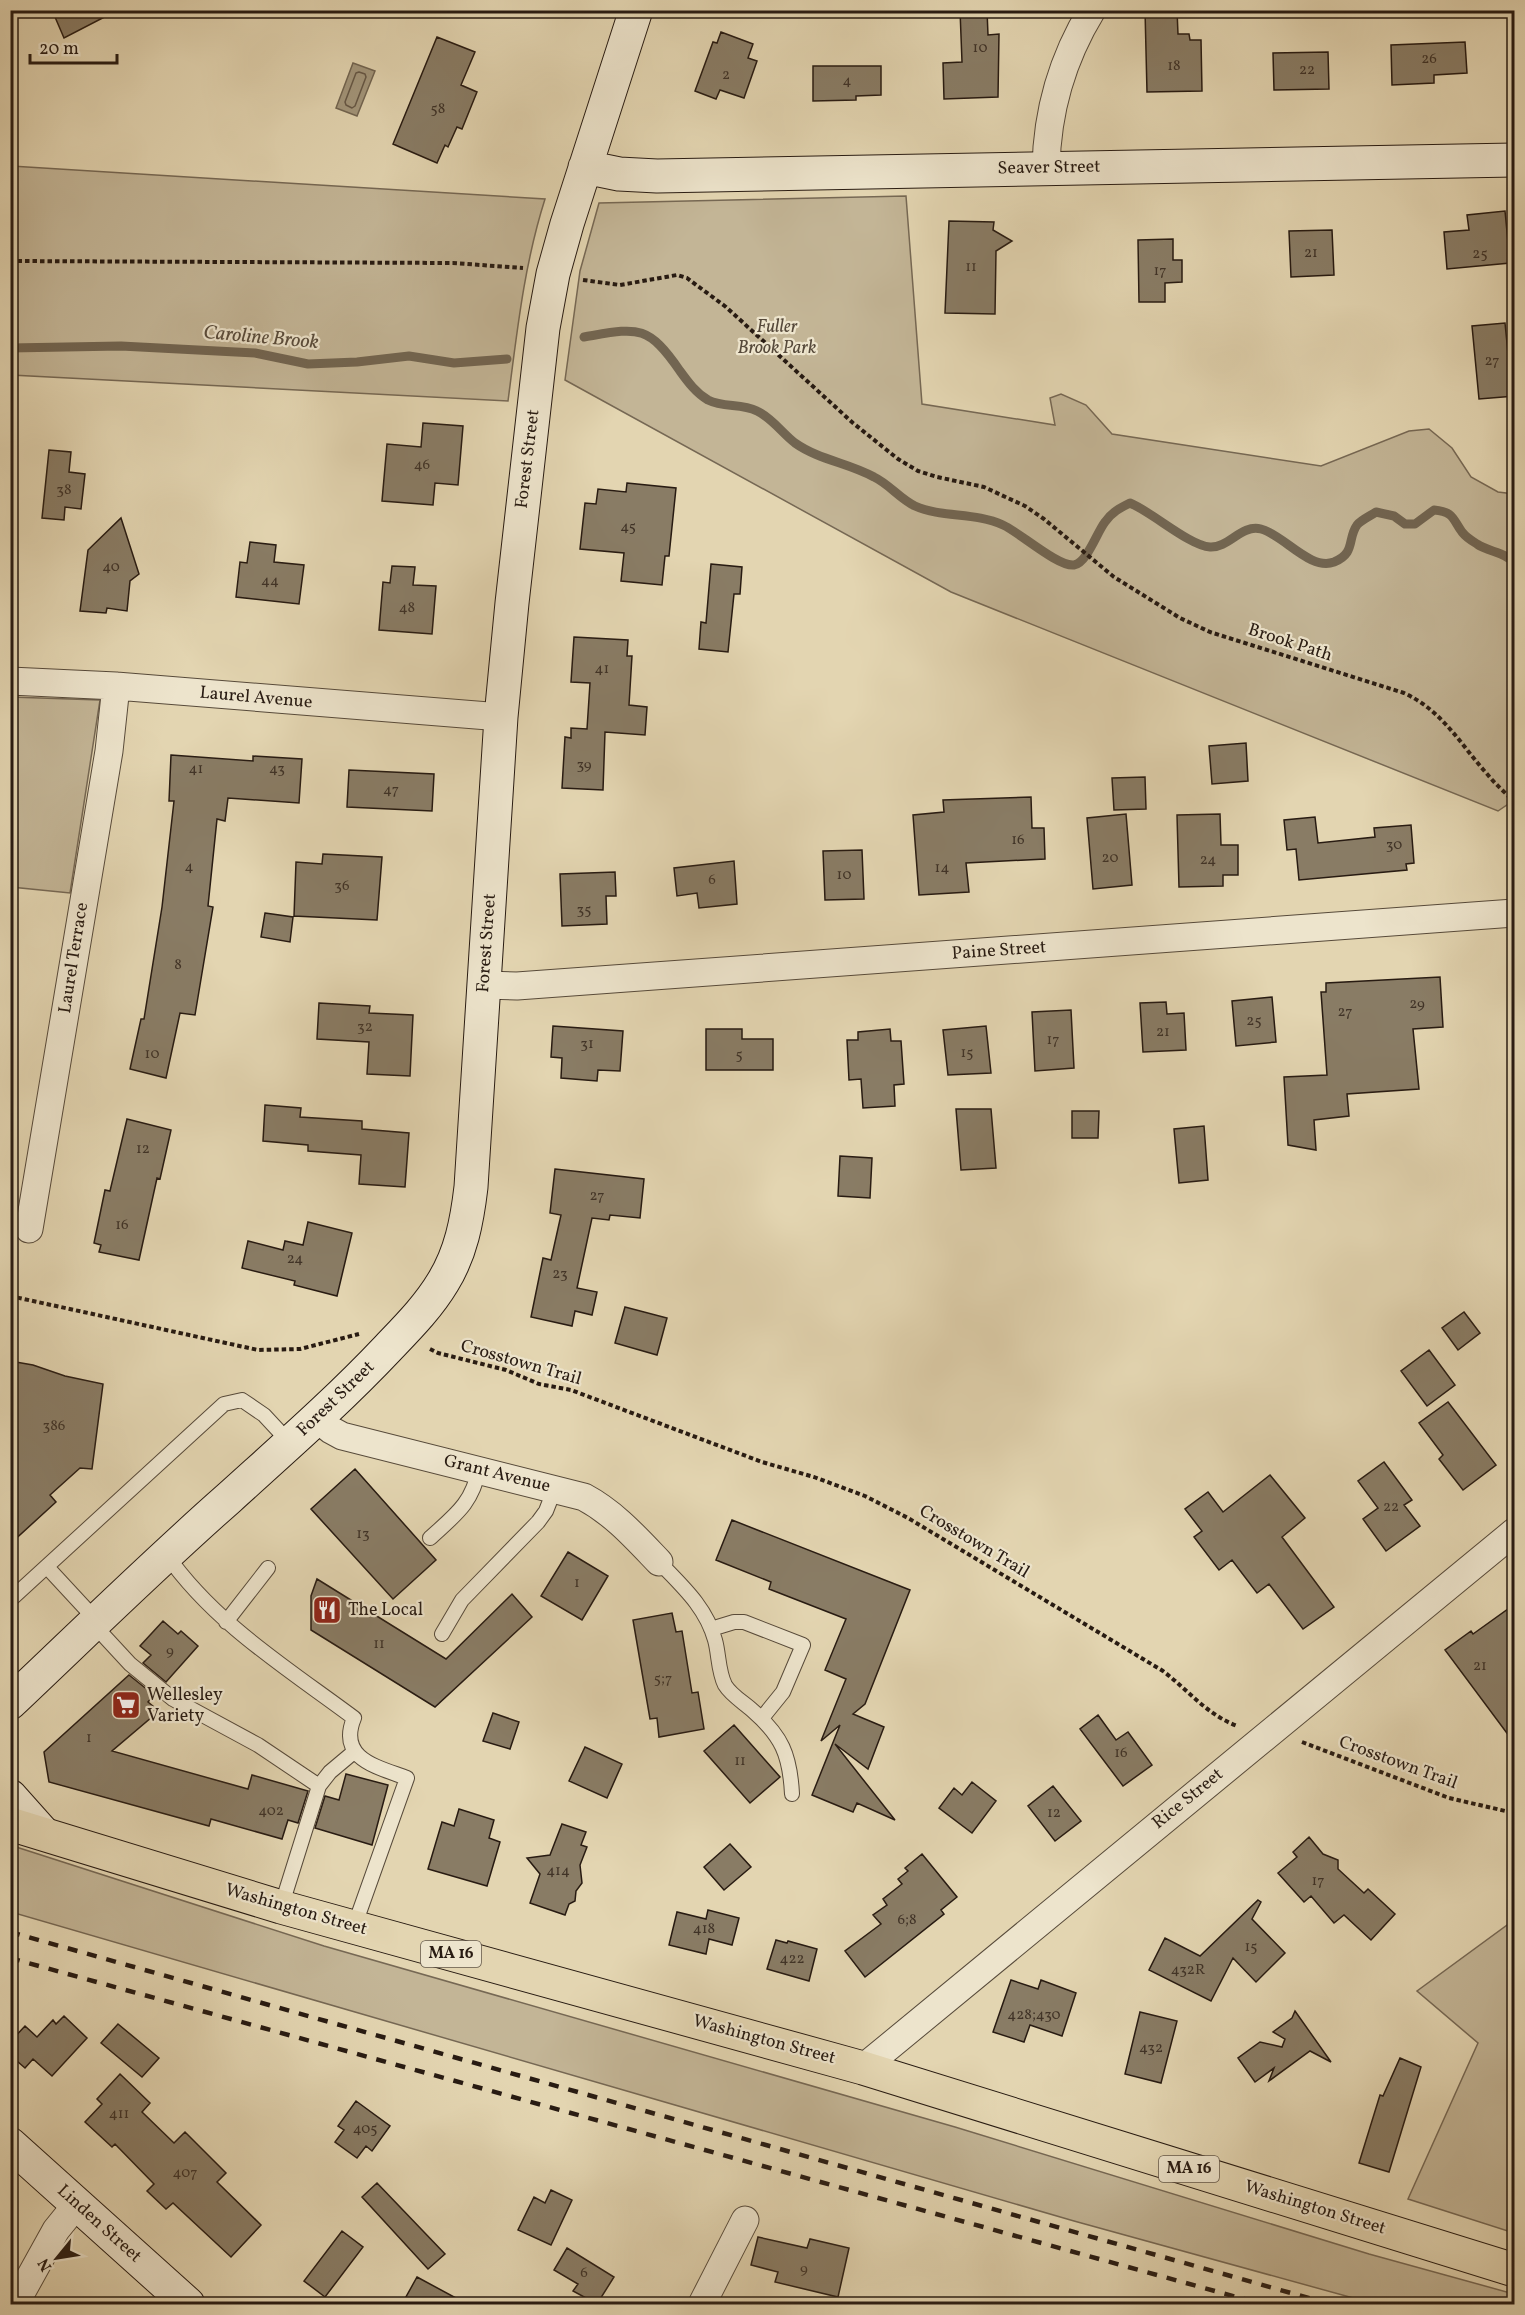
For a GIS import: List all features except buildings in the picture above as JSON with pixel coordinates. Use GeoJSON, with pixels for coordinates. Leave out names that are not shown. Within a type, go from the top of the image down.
{"type":"FeatureCollection","features":[{"type":"Feature","properties":{"kind":"main road","name":"Washington Street"},"geometry":{"type":"LineString","coordinates":[[10,1824],[281,1907],[863,2068],[1515,2270]]}},
{"type":"Feature","properties":{"kind":"street","name":"Forest Street"},"geometry":{"type":"LineString","coordinates":[[10,1703],[166,1554],[317,1419],[396,1340],[421,1313],[443,1282],[459,1248],[465,1229],[471,1187],[501,717],[513,585],[545,318],[560,248],[636,10]]}},
{"type":"Feature","properties":{"kind":"street"},"geometry":{"type":"LineString","coordinates":[[1046,168],[1047,132],[1055,94],[1068,57],[1092,10]]}},
{"type":"Feature","properties":{"kind":"street","name":"Seaver Street"},"geometry":{"type":"LineString","coordinates":[[585,167],[619,174],[657,176],[1515,160]]}},
{"type":"Feature","properties":{"kind":"street","name":"Laurel Avenue"},"geometry":{"type":"LineString","coordinates":[[10,681],[116,686],[501,717]]}},
{"type":"Feature","properties":{"kind":"street","name":"Laurel Terrace"},"geometry":{"type":"LineString","coordinates":[[29,1229],[109,751],[116,686]]}},
{"type":"Feature","properties":{"kind":"street","name":"Paine Street"},"geometry":{"type":"LineString","coordinates":[[484,986],[517,986],[1515,913]]}},
{"type":"Feature","properties":{"kind":"street","name":"Grant Avenue"},"geometry":{"type":"LineString","coordinates":[[317,1419],[342,1436],[584,1497],[600,1505],[614,1516],[659,1562]]}},
{"type":"Feature","properties":{"kind":"street","name":"Rice Street"},"geometry":{"type":"LineString","coordinates":[[863,2068],[1515,1532]]}},
{"type":"Feature","properties":{"kind":"street"},"geometry":{"type":"LineString","coordinates":[[10,1796],[42,1833]]}},
{"type":"Feature","properties":{"kind":"street","name":"Linden Street"},"geometry":{"type":"LineString","coordinates":[[10,2144],[188,2304]]}},
{"type":"Feature","properties":{"kind":"street"},"geometry":{"type":"LineString","coordinates":[[15,2304],[56,2230],[77,2204]]}},
{"type":"Feature","properties":{"kind":"street"},"geometry":{"type":"LineString","coordinates":[[702,2304],[746,2220]]}},
{"type":"Feature","properties":{"kind":"lane"},"geometry":{"type":"LineString","coordinates":[[10,1600],[224,1404],[242,1400],[255,1407],[290,1443]]}},
{"type":"Feature","properties":{"kind":"lane"},"geometry":{"type":"LineString","coordinates":[[430,1538],[469,1500],[479,1470]]}},
{"type":"Feature","properties":{"kind":"lane"},"geometry":{"type":"LineString","coordinates":[[442,1634],[462,1600],[538,1522],[546,1511],[555,1488]]}},
{"type":"Feature","properties":{"kind":"lane"},"geometry":{"type":"LineString","coordinates":[[166,1554],[181,1575],[226,1622],[354,1718],[349,1736],[355,1751],[369,1764],[407,1778],[354,1927]]}},
{"type":"Feature","properties":{"kind":"lane"},"geometry":{"type":"LineString","coordinates":[[659,1562],[699,1605],[711,1629],[724,1683],[777,1734],[786,1752],[791,1773],[792,1794]]}},
{"type":"Feature","properties":{"kind":"lane"},"geometry":{"type":"LineString","coordinates":[[46,1567],[130,1664],[172,1699],[258,1745],[319,1786]]}},
{"type":"Feature","properties":{"kind":"lane"},"geometry":{"type":"LineString","coordinates":[[226,1622],[268,1568]]}},
{"type":"Feature","properties":{"kind":"lane"},"geometry":{"type":"LineString","coordinates":[[711,1629],[734,1622],[744,1622],[803,1645],[783,1692],[762,1718]]}},
{"type":"Feature","properties":{"kind":"lane"},"geometry":{"type":"LineString","coordinates":[[281,1907],[319,1786],[330,1772],[355,1751]]}},
{"type":"Feature","properties":{"kind":"path","name":"Brook Path"},"geometry":{"type":"LineString","coordinates":[[1044,519],[1114,577],[1180,618],[1210,632],[1418,699],[1437,714],[1488,776],[1515,802]]}},
{"type":"Feature","properties":{"kind":"path","name":"Crosstown Trail"},"geometry":{"type":"LineString","coordinates":[[10,1296],[258,1350],[300,1349],[353,1334],[366,1334],[426,1346],[438,1353],[506,1370],[540,1384],[571,1390],[762,1462],[814,1477],[865,1496],[908,1518],[1162,1671],[1215,1716],[1240,1727],[1293,1739],[1449,1798],[1515,1813]]}},
{"type":"Feature","properties":{"kind":"green space"},"geometry":{"type":"Polygon","coordinates":[[[11,166],[545,199],[526,274],[508,401],[11,375],[11,166]]]}},
{"type":"Feature","properties":{"kind":"green space","name":"Fuller Brook Park"},"geometry":{"type":"Polygon","coordinates":[[[906,196],[922,404],[1055,425],[1050,398],[1061,394],[1086,405],[1112,434],[1321,466],[1409,431],[1429,429],[1452,448],[1471,477],[1498,492],[1514,494],[1514,800],[1498,811],[951,592],[565,380],[580,271],[599,203],[906,196]]]}},
{"type":"Feature","properties":{"kind":"green space"},"geometry":{"type":"Polygon","coordinates":[[[10,697],[100,700],[70,893],[11,887],[10,697]]]}},
{"type":"Feature","properties":{"kind":"green space"},"geometry":{"type":"Polygon","coordinates":[[[10,1845],[324,1946],[955,2127],[1369,2254],[1514,2294],[1514,2304],[1375,2304],[1074,2221],[11,1912],[10,1845]]]}},
{"type":"Feature","properties":{"kind":"green space"},"geometry":{"type":"Polygon","coordinates":[[[1514,1920],[1514,2233],[1408,2199],[1478,2043],[1417,1991],[1514,1920]]]}},
{"type":"Feature","properties":{"kind":"water"},"geometry":{"type":"Polygon","coordinates":[[[353,63],[375,71],[357,116],[336,108],[353,63]]]}},
{"type":"Feature","properties":{"kind":"waterway","name":"Caroline Brook"},"geometry":{"type":"LineString","coordinates":[[584,337],[629,331],[649,337],[669,355],[692,387],[708,400],[757,411],[804,449],[874,477],[915,506],[925,510],[981,518],[1003,525],[1058,561],[1067,564],[1079,563],[1108,519],[1130,503],[1202,545],[1217,546],[1247,530],[1261,529],[1279,538],[1306,557],[1325,563],[1341,558],[1348,550],[1357,525],[1376,512],[1394,516],[1405,524],[1415,524],[1434,510],[1441,511],[1452,516],[1462,532],[1471,540],[1481,547],[1511,559],[1514,563]]}},
{"type":"Feature","properties":{"kind":"waterway","name":"Caroline Brook"},"geometry":{"type":"LineString","coordinates":[[10,348],[121,346],[255,353],[308,364],[357,362],[409,356],[454,363],[507,359]]}},
{"type":"Feature","properties":{"kind":"railway"},"geometry":{"type":"LineString","coordinates":[[10,1932],[1330,2304]]}},
{"type":"Feature","properties":{"kind":"railway"},"geometry":{"type":"LineString","coordinates":[[10,1958],[1262,2304]]}},
{"type":"Feature","properties":{"kind":"place","name":"The Local"},"geometry":{"type":"Point","coordinates":[327,1610]}},
{"type":"Feature","properties":{"kind":"place","name":"Wellesley Variety"},"geometry":{"type":"Point","coordinates":[126,1705]}}]}
